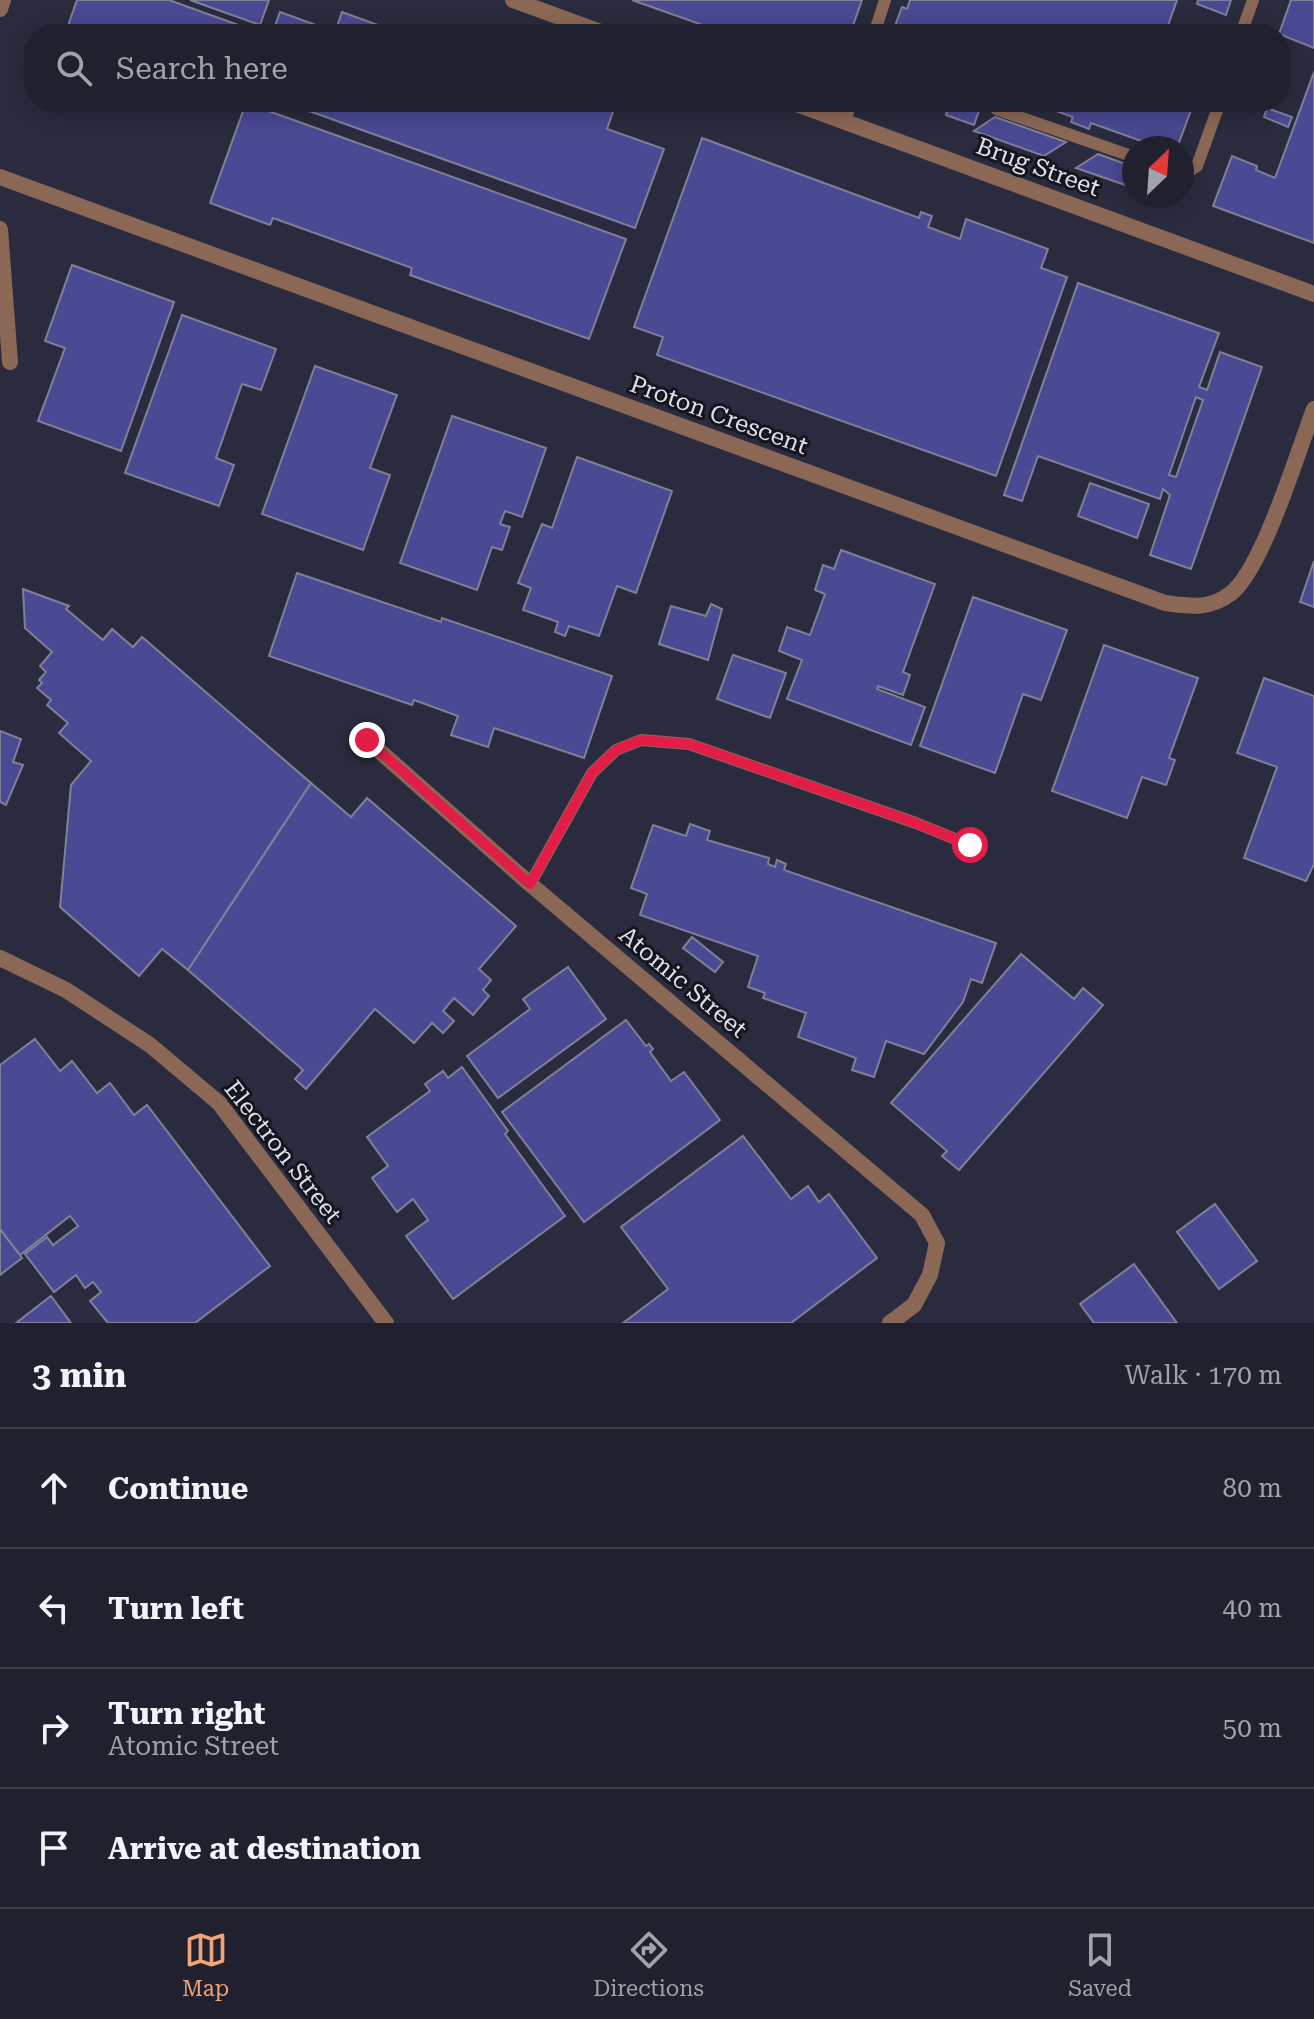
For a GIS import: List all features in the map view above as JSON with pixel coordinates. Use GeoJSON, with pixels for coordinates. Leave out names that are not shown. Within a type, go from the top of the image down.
{"type":"FeatureCollection","features":[{"type":"Feature","properties":{"kind":"street"},"geometry":{"type":"LineString","coordinates":[[0,9],[3,0]]}},
{"type":"Feature","properties":{"kind":"street"},"geometry":{"type":"LineString","coordinates":[[513,0],[579,24]]}},
{"type":"Feature","properties":{"kind":"street","name":"Brug Street"},"geometry":{"type":"LineString","coordinates":[[818,112],[1314,294]]}},
{"type":"Feature","properties":{"kind":"street","name":"Proton Crescent"},"geometry":{"type":"LineString","coordinates":[[0,177],[1165,603],[1198,607],[1212,604],[1240,584],[1259,553],[1314,409]]}},
{"type":"Feature","properties":{"kind":"street"},"geometry":{"type":"LineString","coordinates":[[0,229],[10,362]]}},
{"type":"Feature","properties":{"kind":"street","name":"Atomic Street"},"geometry":{"type":"LineString","coordinates":[[367,740],[530,884],[922,1215],[937,1243],[930,1275],[914,1305],[890,1323]]}},
{"type":"Feature","properties":{"kind":"street","name":"Electron Street"},"geometry":{"type":"LineString","coordinates":[[0,958],[66,990],[138,1037],[219,1103],[386,1323]]}},
{"type":"Feature","properties":{"kind":"lane"},"geometry":{"type":"LineString","coordinates":[[877,24],[885,0]]}},
{"type":"Feature","properties":{"kind":"lane"},"geometry":{"type":"LineString","coordinates":[[1245,24],[1253,0]]}},
{"type":"Feature","properties":{"kind":"lane"},"geometry":{"type":"LineString","coordinates":[[845,122],[848,112]]}},
{"type":"Feature","properties":{"kind":"lane"},"geometry":{"type":"LineString","coordinates":[[1005,112],[1122,153]]}},
{"type":"Feature","properties":{"kind":"lane"},"geometry":{"type":"LineString","coordinates":[[1194,168],[1216,112]]}},
{"type":"Feature","properties":{"kind":"lane"},"geometry":{"type":"LineString","coordinates":[[530,884],[592,773],[616,750],[641,740],[689,744],[916,823],[970,845]]}},
{"type":"Feature","properties":{"kind":"building"},"geometry":{"type":"Polygon","coordinates":[[[77,0],[169,0],[236,24],[69,24],[77,0]]]}},
{"type":"Feature","properties":{"kind":"building"},"geometry":{"type":"Polygon","coordinates":[[[190,0],[269,0],[260,24],[190,0]]]}},
{"type":"Feature","properties":{"kind":"building"},"geometry":{"type":"Polygon","coordinates":[[[632,0],[862,0],[854,24],[700,24],[632,0]]]}},
{"type":"Feature","properties":{"kind":"building"},"geometry":{"type":"Polygon","coordinates":[[[910,0],[1177,0],[1169,24],[896,24],[902,7],[907,9],[910,0]]]}},
{"type":"Feature","properties":{"kind":"building"},"geometry":{"type":"Polygon","coordinates":[[[1198,0],[1231,0],[1226,15],[1197,4],[1198,0]]]}},
{"type":"Feature","properties":{"kind":"building"},"geometry":{"type":"Polygon","coordinates":[[[1291,0],[1314,0],[1314,48],[1290,38],[1290,24],[1283,24],[1291,0]]]}},
{"type":"Feature","properties":{"kind":"building"},"geometry":{"type":"Polygon","coordinates":[[[280,12],[313,24],[276,24],[280,12]]]}},
{"type":"Feature","properties":{"kind":"building"},"geometry":{"type":"Polygon","coordinates":[[[342,12],[375,24],[338,24],[342,12]]]}},
{"type":"Feature","properties":{"kind":"building"},"geometry":{"type":"Polygon","coordinates":[[[1314,72],[1314,243],[1213,206],[1232,156],[1257,166],[1256,170],[1275,178],[1314,72]]]}},
{"type":"Feature","properties":{"kind":"building"},"geometry":{"type":"Polygon","coordinates":[[[243,112],[271,112],[626,239],[589,339],[410,275],[412,268],[273,218],[270,225],[210,203],[243,112]]]}},
{"type":"Feature","properties":{"kind":"building"},"geometry":{"type":"Polygon","coordinates":[[[312,112],[613,112],[607,129],[664,149],[635,228],[312,112]]]}},
{"type":"Feature","properties":{"kind":"building"},"geometry":{"type":"Polygon","coordinates":[[[947,112],[979,112],[974,125],[946,115],[947,112]]]}},
{"type":"Feature","properties":{"kind":"building"},"geometry":{"type":"Polygon","coordinates":[[[1059,112],[1190,112],[1181,136],[1127,136],[1091,123],[1089,129],[1071,122],[1073,117],[1059,112]]]}},
{"type":"Feature","properties":{"kind":"building"},"geometry":{"type":"Polygon","coordinates":[[[1266,112],[1278,112],[1292,117],[1288,127],[1264,117],[1266,112]]]}},
{"type":"Feature","properties":{"kind":"building"},"geometry":{"type":"Polygon","coordinates":[[[995,117],[1066,142],[1044,156],[974,131],[995,117]]]}},
{"type":"Feature","properties":{"kind":"building"},"geometry":{"type":"Polygon","coordinates":[[[702,138],[919,218],[921,212],[932,216],[928,227],[960,239],[966,219],[1048,249],[1041,268],[1067,277],[996,476],[657,355],[663,337],[634,327],[702,138]]]}},
{"type":"Feature","properties":{"kind":"building"},"geometry":{"type":"Polygon","coordinates":[[[1098,154],[1122,163],[1122,184],[1076,168],[1098,154]]]}},
{"type":"Feature","properties":{"kind":"building"},"geometry":{"type":"Polygon","coordinates":[[[72,265],[174,302],[121,451],[38,421],[65,348],[45,341],[72,265]]]}},
{"type":"Feature","properties":{"kind":"building"},"geometry":{"type":"Polygon","coordinates":[[[1078,283],[1219,333],[1199,387],[1207,390],[1220,352],[1262,367],[1191,569],[1150,555],[1170,495],[1163,489],[1160,499],[1038,456],[1022,501],[1004,495],[1078,283]],[[1196,397],[1169,475],[1176,477],[1203,400],[1196,397]]]}},
{"type":"Feature","properties":{"kind":"building"},"geometry":{"type":"Polygon","coordinates":[[[182,315],[276,349],[261,390],[242,384],[216,458],[234,465],[219,506],[125,473],[182,315]]]}},
{"type":"Feature","properties":{"kind":"building"},"geometry":{"type":"Polygon","coordinates":[[[315,366],[397,395],[370,468],[390,475],[363,550],[262,514],[315,366]]]}},
{"type":"Feature","properties":{"kind":"building"},"geometry":{"type":"Polygon","coordinates":[[[452,416],[546,448],[522,517],[505,511],[500,524],[510,527],[502,550],[492,547],[477,590],[400,563],[452,416]]]}},
{"type":"Feature","properties":{"kind":"building"},"geometry":{"type":"Polygon","coordinates":[[[577,457],[672,491],[636,593],[617,586],[599,636],[569,626],[565,636],[555,632],[558,622],[523,610],[531,588],[518,583],[542,524],[552,528],[577,457]]]}},
{"type":"Feature","properties":{"kind":"building"},"geometry":{"type":"Polygon","coordinates":[[[1090,483],[1149,504],[1137,538],[1078,516],[1090,483]]]}},
{"type":"Feature","properties":{"kind":"building"},"geometry":{"type":"Polygon","coordinates":[[[841,550],[935,584],[903,672],[910,675],[903,695],[878,686],[877,689],[925,707],[911,745],[787,699],[802,660],[779,651],[787,627],[810,635],[825,594],[815,590],[823,565],[834,569],[841,550]]]}},
{"type":"Feature","properties":{"kind":"building"},"geometry":{"type":"Polygon","coordinates":[[[1314,561],[1314,607],[1300,602],[1314,561]]]}},
{"type":"Feature","properties":{"kind":"building"},"geometry":{"type":"Polygon","coordinates":[[[297,573],[612,676],[584,758],[494,728],[488,747],[451,735],[458,716],[414,700],[412,705],[269,656],[297,573]]]}},
{"type":"Feature","properties":{"kind":"building"},"geometry":{"type":"Polygon","coordinates":[[[23,589],[69,606],[66,609],[103,640],[112,629],[133,647],[142,637],[311,783],[188,970],[162,949],[139,976],[60,907],[71,785],[91,761],[59,733],[68,723],[47,705],[51,700],[37,688],[46,672],[40,666],[52,652],[25,628],[23,589]]]}},
{"type":"Feature","properties":{"kind":"building"},"geometry":{"type":"Polygon","coordinates":[[[973,597],[1067,630],[1041,700],[1023,694],[995,773],[920,746],[973,597]]]}},
{"type":"Feature","properties":{"kind":"building"},"geometry":{"type":"Polygon","coordinates":[[[711,604],[722,609],[708,660],[659,644],[671,606],[706,616],[711,604]]]}},
{"type":"Feature","properties":{"kind":"building"},"geometry":{"type":"Polygon","coordinates":[[[1104,645],[1198,678],[1169,758],[1175,760],[1166,785],[1142,777],[1127,818],[1052,791],[1104,645]]]}},
{"type":"Feature","properties":{"kind":"building"},"geometry":{"type":"Polygon","coordinates":[[[733,655],[786,673],[770,718],[717,699],[733,655]]]}},
{"type":"Feature","properties":{"kind":"building"},"geometry":{"type":"Polygon","coordinates":[[[1264,678],[1314,696],[1314,864],[1306,881],[1244,858],[1277,767],[1237,753],[1264,678]]]}},
{"type":"Feature","properties":{"kind":"building"},"geometry":{"type":"Polygon","coordinates":[[[0,731],[21,739],[13,762],[23,765],[6,805],[0,802],[0,731]]]}},
{"type":"Feature","properties":{"kind":"building"},"geometry":{"type":"Polygon","coordinates":[[[311,783],[351,817],[367,798],[516,926],[479,969],[491,980],[483,990],[489,996],[473,1015],[454,998],[443,1011],[454,1021],[443,1033],[432,1023],[414,1043],[375,1009],[306,1089],[295,1079],[303,1070],[188,970],[311,783]]]}},
{"type":"Feature","properties":{"kind":"building"},"geometry":{"type":"Polygon","coordinates":[[[690,824],[710,831],[707,840],[769,858],[768,864],[775,867],[777,860],[786,864],[784,870],[996,943],[982,983],[971,979],[963,1002],[924,1054],[886,1041],[874,1077],[852,1070],[856,1058],[798,1037],[806,1013],[763,998],[765,993],[748,987],[758,956],[640,915],[647,894],[631,888],[653,825],[686,836],[690,824]]]}},
{"type":"Feature","properties":{"kind":"building"},"geometry":{"type":"Polygon","coordinates":[[[692,937],[723,962],[715,972],[683,948],[692,937]]]}},
{"type":"Feature","properties":{"kind":"building"},"geometry":{"type":"Polygon","coordinates":[[[1021,954],[1074,999],[1083,988],[1103,1005],[959,1170],[942,1156],[947,1151],[891,1103],[1021,954]]]}},
{"type":"Feature","properties":{"kind":"building"},"geometry":{"type":"Polygon","coordinates":[[[568,967],[606,1019],[498,1098],[467,1056],[530,1009],[523,999],[568,967]]]}},
{"type":"Feature","properties":{"kind":"building"},"geometry":{"type":"Polygon","coordinates":[[[626,1020],[646,1046],[649,1044],[653,1049],[650,1052],[671,1081],[684,1072],[720,1120],[584,1222],[502,1112],[626,1020]]]}},
{"type":"Feature","properties":{"kind":"building"},"geometry":{"type":"Polygon","coordinates":[[[35,1039],[60,1071],[72,1061],[97,1093],[110,1083],[134,1115],[147,1105],[270,1266],[195,1323],[108,1323],[90,1301],[101,1292],[93,1282],[85,1288],[76,1275],[54,1292],[25,1254],[47,1237],[53,1245],[78,1226],[70,1216],[20,1255],[0,1229],[0,1065],[35,1039]]]}},
{"type":"Feature","properties":{"kind":"building"},"geometry":{"type":"Polygon","coordinates":[[[462,1067],[508,1131],[505,1134],[565,1216],[453,1299],[406,1236],[428,1220],[413,1199],[397,1212],[372,1178],[388,1166],[367,1137],[430,1091],[425,1084],[443,1071],[448,1078],[462,1067]]]}},
{"type":"Feature","properties":{"kind":"building"},"geometry":{"type":"Polygon","coordinates":[[[743,1136],[791,1199],[808,1186],[819,1202],[829,1194],[877,1258],[791,1323],[623,1323],[668,1289],[621,1227],[743,1136]]]}},
{"type":"Feature","properties":{"kind":"building"},"geometry":{"type":"Polygon","coordinates":[[[1215,1204],[1257,1261],[1219,1289],[1177,1232],[1215,1204]]]}},
{"type":"Feature","properties":{"kind":"building"},"geometry":{"type":"Polygon","coordinates":[[[0,1229],[22,1258],[0,1275],[0,1229]]]}},
{"type":"Feature","properties":{"kind":"building"},"geometry":{"type":"Polygon","coordinates":[[[1134,1264],[1177,1323],[1094,1323],[1080,1304],[1134,1264]]]}},
{"type":"Feature","properties":{"kind":"building"},"geometry":{"type":"Polygon","coordinates":[[[51,1296],[71,1323],[16,1323],[51,1296]]]}},
{"type":"Feature","properties":{"kind":"route"},"geometry":{"type":"LineString","coordinates":[[367,740],[530,884],[592,773],[616,750],[641,740],[689,744],[916,823],[970,845]]}}]}
